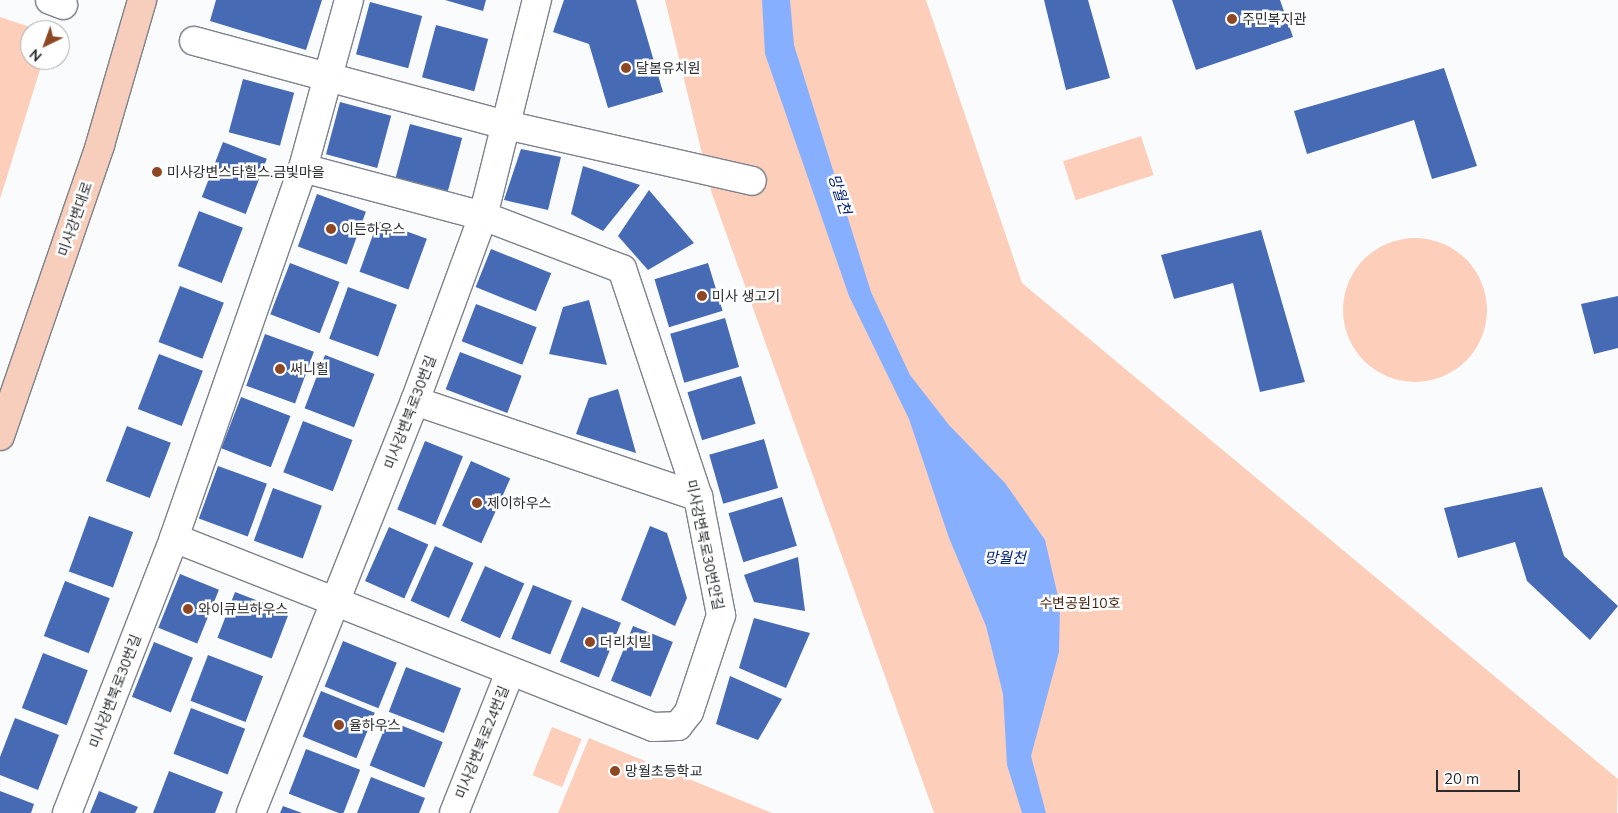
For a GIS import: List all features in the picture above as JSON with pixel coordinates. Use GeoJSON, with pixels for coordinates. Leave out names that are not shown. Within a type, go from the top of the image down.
{"type":"FeatureCollection","features":[{"type":"Feature","properties":{"kind":"main road","name":"미사강변대로"},"geometry":{"type":"LineString","coordinates":[[0,436],[100,145],[142,0]]}},
{"type":"Feature","properties":{"kind":"street","name":"미사강변북로30번길"},"geometry":{"type":"LineString","coordinates":[[67,813],[174,538],[303,168],[349,0]]}},
{"type":"Feature","properties":{"kind":"street","name":"미사강변북로30번길"},"geometry":{"type":"LineString","coordinates":[[251,813],[415,401],[483,216],[537,0]]}},
{"type":"Feature","properties":{"kind":"street"},"geometry":{"type":"LineString","coordinates":[[194,41],[506,125],[752,181]]}},
{"type":"Feature","properties":{"kind":"street"},"geometry":{"type":"LineString","coordinates":[[303,168],[483,216]]}},
{"type":"Feature","properties":{"kind":"street","name":"미사강변북로30번안길"},"geometry":{"type":"LineString","coordinates":[[174,538],[334,603],[653,727],[678,726],[688,712],[721,614],[698,497],[622,269],[483,216]]}},
{"type":"Feature","properties":{"kind":"street"},"geometry":{"type":"LineString","coordinates":[[415,401],[698,497]]}},
{"type":"Feature","properties":{"kind":"street","name":"미사강변북로24번길"},"geometry":{"type":"LineString","coordinates":[[454,813],[510,672]]}},
{"type":"Feature","properties":{"kind":"green space","name":"수변공원10호"},"geometry":{"type":"Polygon","coordinates":[[[665,0],[926,0],[1022,283],[1618,779],[1617,813],[934,813],[711,191],[665,0]]]}},
{"type":"Feature","properties":{"kind":"green space"},"geometry":{"type":"Polygon","coordinates":[[[0,17],[20,24],[20,70],[40,70],[0,199],[0,17]]]}},
{"type":"Feature","properties":{"kind":"green space"},"geometry":{"type":"Polygon","coordinates":[[[1141,136],[1154,175],[1076,200],[1063,161],[1141,136]]]}},
{"type":"Feature","properties":{"kind":"green space"},"geometry":{"type":"Polygon","coordinates":[[[1415,238],[1442,244],[1455,250],[1466,259],[1475,270],[1481,283],[1487,310],[1481,337],[1475,350],[1466,361],[1455,370],[1442,376],[1415,382],[1388,376],[1375,370],[1364,361],[1355,350],[1349,337],[1343,310],[1349,283],[1355,270],[1364,259],[1375,250],[1388,244],[1415,238]]]}},
{"type":"Feature","properties":{"kind":"green space"},"geometry":{"type":"Polygon","coordinates":[[[552,727],[582,739],[562,787],[533,775],[552,727]]]}},
{"type":"Feature","properties":{"kind":"green space"},"geometry":{"type":"Polygon","coordinates":[[[589,738],[772,813],[558,813],[589,738]]]}},
{"type":"Feature","properties":{"kind":"water","name":"망월천"},"geometry":{"type":"Polygon","coordinates":[[[762,0],[790,0],[794,45],[871,292],[910,375],[949,425],[1005,483],[1045,540],[1060,605],[1059,652],[1031,756],[1046,813],[1022,813],[1007,765],[1003,694],[986,626],[949,538],[909,419],[849,296],[765,54],[762,0]]]}},
{"type":"Feature","properties":{"kind":"building"},"geometry":{"type":"Polygon","coordinates":[[[216,0],[322,0],[306,50],[210,21],[216,0]]]}},
{"type":"Feature","properties":{"kind":"building"},"geometry":{"type":"Polygon","coordinates":[[[445,0],[486,0],[483,11],[445,0]]]}},
{"type":"Feature","properties":{"kind":"building","name":"달봄유치원"},"geometry":{"type":"Polygon","coordinates":[[[564,0],[636,0],[663,92],[608,108],[589,44],[553,32],[564,0]]]}},
{"type":"Feature","properties":{"kind":"building"},"geometry":{"type":"Polygon","coordinates":[[[1044,0],[1088,0],[1110,78],[1066,90],[1044,0]]]}},
{"type":"Feature","properties":{"kind":"building","name":"주민복지관"},"geometry":{"type":"Polygon","coordinates":[[[1172,0],[1280,0],[1293,37],[1196,70],[1172,0]]]}},
{"type":"Feature","properties":{"kind":"building"},"geometry":{"type":"Polygon","coordinates":[[[370,2],[422,16],[408,68],[356,54],[370,2]]]}},
{"type":"Feature","properties":{"kind":"building"},"geometry":{"type":"Polygon","coordinates":[[[436,25],[488,39],[474,91],[422,77],[436,25]]]}},
{"type":"Feature","properties":{"kind":"building"},"geometry":{"type":"Polygon","coordinates":[[[1444,68],[1477,166],[1432,179],[1414,120],[1307,154],[1294,111],[1444,68]]]}},
{"type":"Feature","properties":{"kind":"building"},"geometry":{"type":"Polygon","coordinates":[[[243,79],[294,93],[280,146],[229,132],[243,79]]]}},
{"type":"Feature","properties":{"kind":"building"},"geometry":{"type":"Polygon","coordinates":[[[340,102],[391,116],[377,168],[326,154],[340,102]]]}},
{"type":"Feature","properties":{"kind":"building"},"geometry":{"type":"Polygon","coordinates":[[[410,124],[462,138],[448,191],[396,177],[410,124]]]}},
{"type":"Feature","properties":{"kind":"building"},"geometry":{"type":"Polygon","coordinates":[[[223,142],[267,159],[246,214],[202,197],[223,142]]]}},
{"type":"Feature","properties":{"kind":"building"},"geometry":{"type":"Polygon","coordinates":[[[521,149],[561,157],[548,210],[504,200],[521,149]]]}},
{"type":"Feature","properties":{"kind":"building"},"geometry":{"type":"Polygon","coordinates":[[[583,166],[640,185],[603,231],[571,214],[583,166]]]}},
{"type":"Feature","properties":{"kind":"building"},"geometry":{"type":"Polygon","coordinates":[[[649,190],[694,243],[648,270],[618,236],[649,190]]]}},
{"type":"Feature","properties":{"kind":"building","name":"이든하우스"},"geometry":{"type":"Polygon","coordinates":[[[317,194],[366,212],[347,264],[298,247],[317,194]]]}},
{"type":"Feature","properties":{"kind":"building"},"geometry":{"type":"Polygon","coordinates":[[[199,211],[243,228],[222,283],[178,266],[199,211]]]}},
{"type":"Feature","properties":{"kind":"building"},"geometry":{"type":"Polygon","coordinates":[[[378,221],[427,239],[408,290],[360,272],[378,221]]]}},
{"type":"Feature","properties":{"kind":"building"},"geometry":{"type":"Polygon","coordinates":[[[1261,230],[1305,382],[1260,392],[1233,283],[1174,299],[1161,255],[1261,230]]]}},
{"type":"Feature","properties":{"kind":"building"},"geometry":{"type":"Polygon","coordinates":[[[491,249],[551,273],[536,311],[476,287],[491,249]]]}},
{"type":"Feature","properties":{"kind":"building"},"geometry":{"type":"Polygon","coordinates":[[[290,263],[339,282],[320,333],[270,314],[290,263]]]}},
{"type":"Feature","properties":{"kind":"building"},"geometry":{"type":"Polygon","coordinates":[[[708,263],[723,311],[669,327],[654,279],[708,263]]]}},
{"type":"Feature","properties":{"kind":"building"},"geometry":{"type":"Polygon","coordinates":[[[180,286],[224,303],[202,359],[158,342],[180,286]]]}},
{"type":"Feature","properties":{"kind":"building"},"geometry":{"type":"Polygon","coordinates":[[[348,287],[397,305],[378,356],[329,339],[348,287]]]}},
{"type":"Feature","properties":{"kind":"building"},"geometry":{"type":"Polygon","coordinates":[[[1618,296],[1618,348],[1594,354],[1581,304],[1618,296]]]}},
{"type":"Feature","properties":{"kind":"building"},"geometry":{"type":"Polygon","coordinates":[[[589,300],[607,365],[549,354],[563,307],[589,300]]]}},
{"type":"Feature","properties":{"kind":"building"},"geometry":{"type":"Polygon","coordinates":[[[476,304],[537,327],[522,365],[462,341],[476,304]]]}},
{"type":"Feature","properties":{"kind":"building"},"geometry":{"type":"Polygon","coordinates":[[[725,318],[739,367],[684,383],[670,334],[725,318]]]}},
{"type":"Feature","properties":{"kind":"building","name":"써니힐"},"geometry":{"type":"Polygon","coordinates":[[[265,334],[314,352],[295,403],[246,386],[265,334]]]}},
{"type":"Feature","properties":{"kind":"building"},"geometry":{"type":"Polygon","coordinates":[[[460,352],[522,376],[507,413],[446,389],[460,352]]]}},
{"type":"Feature","properties":{"kind":"building"},"geometry":{"type":"Polygon","coordinates":[[[159,354],[203,371],[182,426],[138,409],[159,354]]]}},
{"type":"Feature","properties":{"kind":"building"},"geometry":{"type":"Polygon","coordinates":[[[325,355],[374,374],[354,427],[305,408],[325,355]]]}},
{"type":"Feature","properties":{"kind":"building"},"geometry":{"type":"Polygon","coordinates":[[[741,376],[756,424],[702,440],[687,392],[741,376]]]}},
{"type":"Feature","properties":{"kind":"building"},"geometry":{"type":"Polygon","coordinates":[[[618,389],[636,453],[576,434],[589,398],[618,389]]]}},
{"type":"Feature","properties":{"kind":"building"},"geometry":{"type":"Polygon","coordinates":[[[241,397],[290,416],[271,467],[221,448],[241,397]]]}},
{"type":"Feature","properties":{"kind":"building"},"geometry":{"type":"Polygon","coordinates":[[[303,421],[352,440],[333,491],[283,472],[303,421]]]}},
{"type":"Feature","properties":{"kind":"building"},"geometry":{"type":"Polygon","coordinates":[[[127,426],[171,443],[150,498],[106,481],[127,426]]]}},
{"type":"Feature","properties":{"kind":"building"},"geometry":{"type":"Polygon","coordinates":[[[764,439],[778,488],[723,504],[709,455],[764,439]]]}},
{"type":"Feature","properties":{"kind":"building"},"geometry":{"type":"Polygon","coordinates":[[[425,441],[463,456],[435,525],[397,510],[425,441]]]}},
{"type":"Feature","properties":{"kind":"building","name":"제이하우스"},"geometry":{"type":"Polygon","coordinates":[[[471,461],[510,478],[481,543],[442,526],[471,461]]]}},
{"type":"Feature","properties":{"kind":"building"},"geometry":{"type":"Polygon","coordinates":[[[218,466],[267,484],[248,536],[199,519],[218,466]]]}},
{"type":"Feature","properties":{"kind":"building"},"geometry":{"type":"Polygon","coordinates":[[[1542,487],[1564,556],[1618,606],[1590,640],[1527,581],[1515,542],[1458,558],[1444,508],[1542,487]]]}},
{"type":"Feature","properties":{"kind":"building"},"geometry":{"type":"Polygon","coordinates":[[[273,488],[322,506],[303,558],[254,541],[273,488]]]}},
{"type":"Feature","properties":{"kind":"building"},"geometry":{"type":"Polygon","coordinates":[[[782,497],[797,546],[743,562],[728,513],[782,497]]]}},
{"type":"Feature","properties":{"kind":"building"},"geometry":{"type":"Polygon","coordinates":[[[89,516],[133,532],[113,588],[69,571],[89,516]]]}},
{"type":"Feature","properties":{"kind":"building"},"geometry":{"type":"Polygon","coordinates":[[[650,526],[667,533],[687,598],[675,626],[621,600],[650,526]]]}},
{"type":"Feature","properties":{"kind":"building"},"geometry":{"type":"Polygon","coordinates":[[[389,527],[428,544],[404,598],[365,581],[389,527]]]}},
{"type":"Feature","properties":{"kind":"building"},"geometry":{"type":"Polygon","coordinates":[[[435,546],[473,563],[449,618],[411,601],[435,546]]]}},
{"type":"Feature","properties":{"kind":"building"},"geometry":{"type":"Polygon","coordinates":[[[798,557],[805,611],[754,602],[744,575],[798,557]]]}},
{"type":"Feature","properties":{"kind":"building"},"geometry":{"type":"Polygon","coordinates":[[[485,566],[524,583],[500,638],[461,621],[485,566]]]}},
{"type":"Feature","properties":{"kind":"building","name":"와이큐브하우스"},"geometry":{"type":"Polygon","coordinates":[[[180,574],[219,590],[197,644],[158,628],[180,574]]]}},
{"type":"Feature","properties":{"kind":"building"},"geometry":{"type":"Polygon","coordinates":[[[65,581],[110,598],[89,653],[44,636],[65,581]]]}},
{"type":"Feature","properties":{"kind":"building"},"geometry":{"type":"Polygon","coordinates":[[[533,585],[572,601],[550,655],[511,639],[533,585]]]}},
{"type":"Feature","properties":{"kind":"building"},"geometry":{"type":"Polygon","coordinates":[[[235,592],[289,613],[272,659],[217,638],[235,592]]]}},
{"type":"Feature","properties":{"kind":"building","name":"더리치빌"},"geometry":{"type":"Polygon","coordinates":[[[582,607],[621,623],[599,677],[560,662],[582,607]]]}},
{"type":"Feature","properties":{"kind":"building"},"geometry":{"type":"Polygon","coordinates":[[[754,618],[810,633],[786,688],[739,668],[754,618]]]}},
{"type":"Feature","properties":{"kind":"building"},"geometry":{"type":"Polygon","coordinates":[[[633,626],[673,642],[651,697],[611,681],[633,626]]]}},
{"type":"Feature","properties":{"kind":"building"},"geometry":{"type":"Polygon","coordinates":[[[343,641],[397,663],[378,708],[325,686],[343,641]]]}},
{"type":"Feature","properties":{"kind":"building"},"geometry":{"type":"Polygon","coordinates":[[[154,642],[193,658],[171,712],[132,697],[154,642]]]}},
{"type":"Feature","properties":{"kind":"building"},"geometry":{"type":"Polygon","coordinates":[[[43,653],[88,670],[67,725],[22,708],[43,653]]]}},
{"type":"Feature","properties":{"kind":"building"},"geometry":{"type":"Polygon","coordinates":[[[208,655],[263,676],[246,722],[190,701],[208,655]]]}},
{"type":"Feature","properties":{"kind":"building"},"geometry":{"type":"Polygon","coordinates":[[[406,667],[461,688],[444,733],[389,712],[406,667]]]}},
{"type":"Feature","properties":{"kind":"building"},"geometry":{"type":"Polygon","coordinates":[[[730,676],[782,699],[758,740],[716,724],[730,676]]]}},
{"type":"Feature","properties":{"kind":"building","name":"율하우스"},"geometry":{"type":"Polygon","coordinates":[[[321,691],[375,713],[356,758],[303,736],[321,691]]]}},
{"type":"Feature","properties":{"kind":"building"},"geometry":{"type":"Polygon","coordinates":[[[191,708],[245,729],[228,775],[173,754],[191,708]]]}},
{"type":"Feature","properties":{"kind":"building"},"geometry":{"type":"Polygon","coordinates":[[[15,718],[59,735],[38,790],[0,775],[0,757],[15,718]]]}},
{"type":"Feature","properties":{"kind":"building"},"geometry":{"type":"Polygon","coordinates":[[[388,720],[443,742],[424,788],[370,765],[388,720]]]}},
{"type":"Feature","properties":{"kind":"building"},"geometry":{"type":"Polygon","coordinates":[[[306,749],[360,770],[344,813],[339,813],[289,794],[306,749]]]}},
{"type":"Feature","properties":{"kind":"building"},"geometry":{"type":"Polygon","coordinates":[[[169,771],[223,792],[215,813],[153,813],[169,771]]]}},
{"type":"Feature","properties":{"kind":"building"},"geometry":{"type":"Polygon","coordinates":[[[371,777],[425,798],[419,813],[357,813],[371,777]]]}},
{"type":"Feature","properties":{"kind":"building"},"geometry":{"type":"Polygon","coordinates":[[[0,791],[34,804],[31,813],[0,813],[0,791]]]}},
{"type":"Feature","properties":{"kind":"building"},"geometry":{"type":"Polygon","coordinates":[[[99,791],[138,807],[135,813],[90,813],[99,791]]]}},
{"type":"Feature","properties":{"kind":"building"},"geometry":{"type":"Polygon","coordinates":[[[283,806],[302,813],[280,813],[283,806]]]}},
{"type":"Feature","properties":{"kind":"place","name":"주민복지관"},"geometry":{"type":"Point","coordinates":[1232,19]}},
{"type":"Feature","properties":{"kind":"place","name":"달봄유치원"},"geometry":{"type":"Point","coordinates":[626,68]}},
{"type":"Feature","properties":{"kind":"place","name":"미사강변스타힐스.금빛마을"},"geometry":{"type":"Point","coordinates":[157,172]}},
{"type":"Feature","properties":{"kind":"place","name":"이든하우스"},"geometry":{"type":"Point","coordinates":[331,229]}},
{"type":"Feature","properties":{"kind":"place","name":"미사 생고기"},"geometry":{"type":"Point","coordinates":[702,296]}},
{"type":"Feature","properties":{"kind":"place","name":"써니힐"},"geometry":{"type":"Point","coordinates":[280,369]}},
{"type":"Feature","properties":{"kind":"place","name":"제이하우스"},"geometry":{"type":"Point","coordinates":[477,503]}},
{"type":"Feature","properties":{"kind":"place","name":"와이큐브하우스"},"geometry":{"type":"Point","coordinates":[188,609]}},
{"type":"Feature","properties":{"kind":"place","name":"더리치빌"},"geometry":{"type":"Point","coordinates":[590,642]}},
{"type":"Feature","properties":{"kind":"place","name":"율하우스"},"geometry":{"type":"Point","coordinates":[339,725]}},
{"type":"Feature","properties":{"kind":"place","name":"망월초등학교"},"geometry":{"type":"Point","coordinates":[615,771]}}]}
